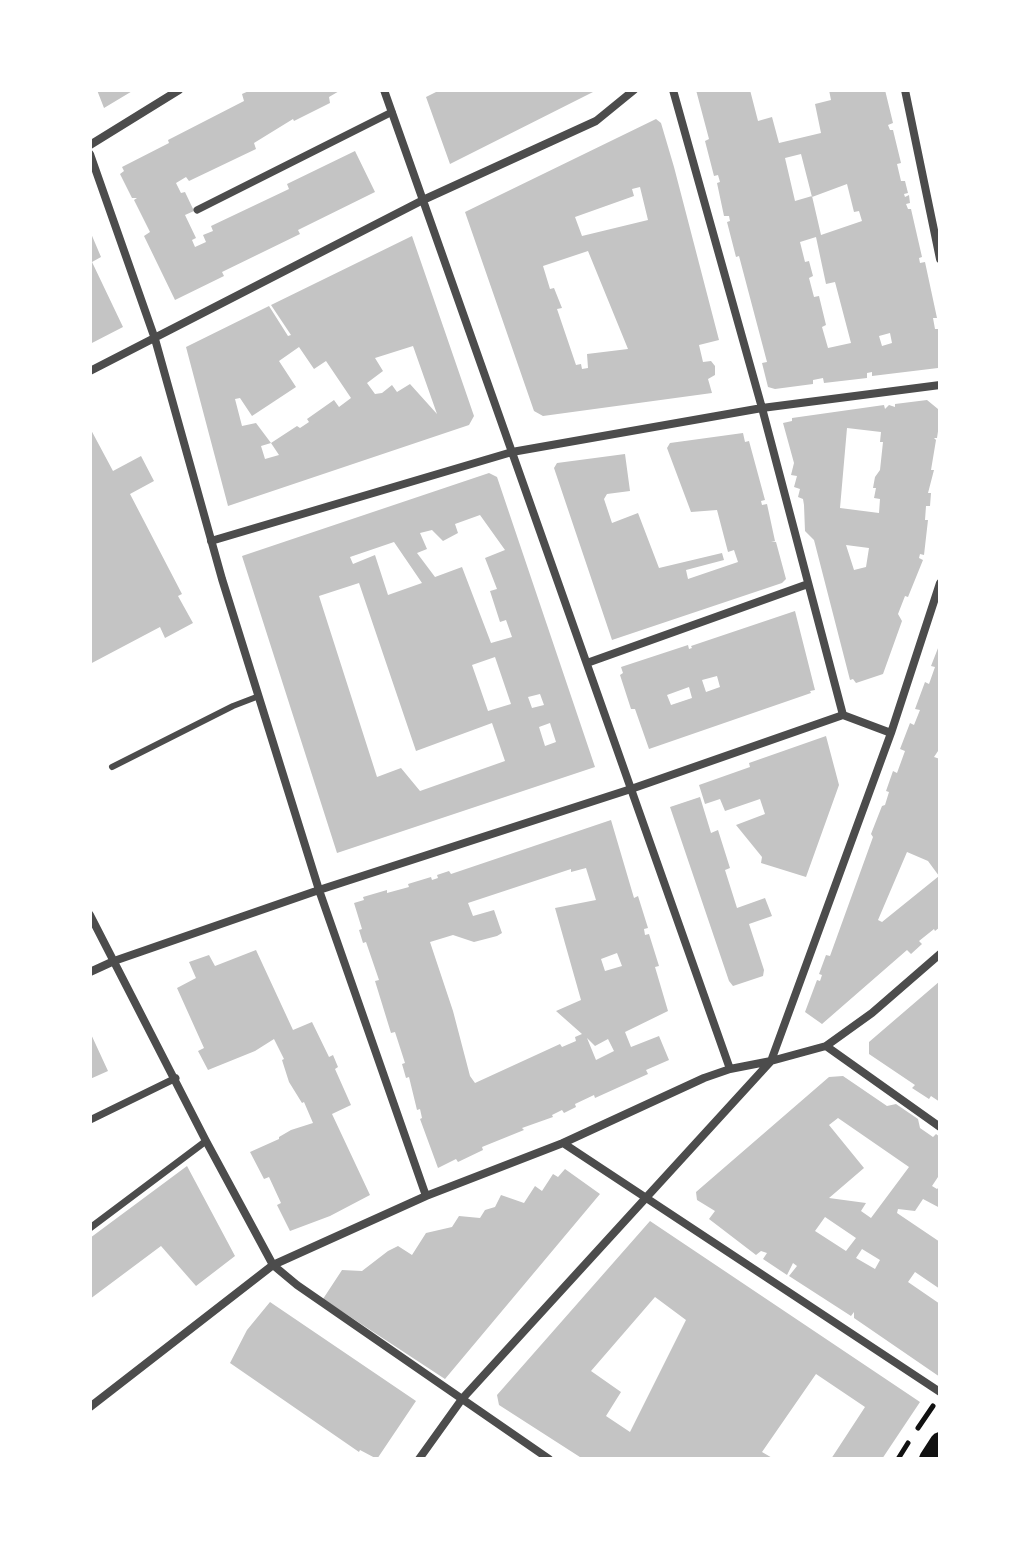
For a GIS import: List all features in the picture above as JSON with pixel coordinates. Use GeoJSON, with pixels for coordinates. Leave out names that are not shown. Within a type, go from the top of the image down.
{"type":"FeatureCollection","features":[{"type":"Feature","properties":{"kind":"main road"},"geometry":{"type":"LineString","coordinates":[[929,1459],[940,1442]]}},
{"type":"Feature","properties":{"kind":"street"},"geometry":{"type":"LineString","coordinates":[[90,145],[179,90]]}},
{"type":"Feature","properties":{"kind":"street"},"geometry":{"type":"LineString","coordinates":[[384,90],[730,1069]]}},
{"type":"Feature","properties":{"kind":"street"},"geometry":{"type":"LineString","coordinates":[[90,371],[423,200],[596,121],[634,90]]}},
{"type":"Feature","properties":{"kind":"street"},"geometry":{"type":"LineString","coordinates":[[673,90],[762,408],[843,715]]}},
{"type":"Feature","properties":{"kind":"street"},"geometry":{"type":"LineString","coordinates":[[905,90],[940,259]]}},
{"type":"Feature","properties":{"kind":"street"},"geometry":{"type":"LineString","coordinates":[[197,210],[392,112]]}},
{"type":"Feature","properties":{"kind":"street"},"geometry":{"type":"LineString","coordinates":[[90,154],[155,339],[211,541],[319,890],[426,1196]]}},
{"type":"Feature","properties":{"kind":"street"},"geometry":{"type":"LineString","coordinates":[[211,541],[512,452],[762,408],[940,385]]}},
{"type":"Feature","properties":{"kind":"street"},"geometry":{"type":"LineString","coordinates":[[419,1459],[462,1399],[771,1061],[891,733],[940,583]]}},
{"type":"Feature","properties":{"kind":"street"},"geometry":{"type":"LineString","coordinates":[[587,663],[808,584]]}},
{"type":"Feature","properties":{"kind":"street"},"geometry":{"type":"LineString","coordinates":[[90,972],[319,890],[631,789],[843,715],[891,733]]}},
{"type":"Feature","properties":{"kind":"street"},"geometry":{"type":"LineString","coordinates":[[90,915],[273,1265],[297,1285],[549,1459]]}},
{"type":"Feature","properties":{"kind":"street"},"geometry":{"type":"LineString","coordinates":[[90,1407],[273,1265],[426,1196],[563,1143],[730,1069],[826,1046],[872,1013],[940,954]]}},
{"type":"Feature","properties":{"kind":"street"},"geometry":{"type":"LineString","coordinates":[[826,1046],[940,1127]]}},
{"type":"Feature","properties":{"kind":"street"},"geometry":{"type":"LineString","coordinates":[[90,1120],[176,1078]]}},
{"type":"Feature","properties":{"kind":"street"},"geometry":{"type":"LineString","coordinates":[[90,1228],[206,1141]]}},
{"type":"Feature","properties":{"kind":"street"},"geometry":{"type":"LineString","coordinates":[[563,1143],[940,1392]]}},
{"type":"Feature","properties":{"kind":"lane"},"geometry":{"type":"LineString","coordinates":[[112,767],[259,696]]}},
{"type":"Feature","properties":{"kind":"building"},"geometry":{"type":"Polygon","coordinates":[[[97,90],[134,90],[104,108],[97,90]]]}},
{"type":"Feature","properties":{"kind":"building"},"geometry":{"type":"Polygon","coordinates":[[[251,90],[341,90],[329,97],[330,103],[293,119],[254,143],[256,149],[189,181],[186,177],[176,183],[181,193],[185,192],[194,211],[185,215],[196,238],[192,240],[195,247],[206,242],[203,235],[213,231],[211,226],[289,189],[287,184],[355,151],[375,192],[298,230],[300,234],[222,272],[224,276],[175,300],[144,236],[150,232],[134,200],[137,198],[132,198],[120,174],[124,171],[122,167],[244,101],[242,94],[251,90]]]}},
{"type":"Feature","properties":{"kind":"building"},"geometry":{"type":"Polygon","coordinates":[[[440,90],[597,90],[450,164],[426,97],[440,90]]]}},
{"type":"Feature","properties":{"kind":"building"},"geometry":{"type":"Polygon","coordinates":[[[696,90],[750,90],[758,121],[772,117],[779,143],[821,133],[815,104],[831,100],[829,90],[885,90],[893,123],[888,125],[893,130],[901,163],[897,164],[901,181],[905,181],[908,193],[904,194],[905,197],[909,195],[910,203],[906,204],[911,209],[922,257],[919,258],[920,263],[925,262],[937,318],[933,318],[935,329],[939,329],[940,333],[938,368],[872,376],[872,372],[867,373],[867,378],[824,383],[823,378],[813,380],[813,384],[775,389],[768,387],[762,363],[767,362],[739,256],[736,257],[727,222],[730,221],[729,216],[724,216],[717,183],[720,182],[718,175],[714,176],[705,141],[709,139],[696,90]],[[801,154],[785,158],[795,201],[812,196],[801,154]],[[847,184],[812,197],[821,235],[862,221],[859,211],[854,212],[847,184]],[[816,237],[800,242],[805,262],[809,261],[813,276],[809,278],[814,297],[819,296],[828,348],[851,343],[835,282],[826,284],[816,237]],[[890,333],[879,336],[882,346],[892,343],[890,333]]]}},
{"type":"Feature","properties":{"kind":"building"},"geometry":{"type":"Polygon","coordinates":[[[656,119],[661,123],[674,167],[719,340],[699,345],[703,362],[711,361],[715,366],[715,375],[708,379],[712,393],[543,416],[534,411],[465,212],[656,119]],[[640,187],[632,189],[634,196],[575,217],[582,236],[648,220],[640,187]],[[588,251],[543,266],[550,289],[554,288],[562,308],[557,309],[576,365],[581,364],[582,369],[588,368],[587,354],[628,349],[588,251]]]}},
{"type":"Feature","properties":{"kind":"building"},"geometry":{"type":"Polygon","coordinates":[[[90,231],[101,257],[92,262],[123,327],[90,344],[90,231]]]}},
{"type":"Feature","properties":{"kind":"building"},"geometry":{"type":"Polygon","coordinates":[[[412,236],[474,416],[469,425],[228,506],[186,347],[269,306],[288,336],[291,335],[271,305],[412,236]],[[413,346],[375,358],[383,371],[367,383],[375,394],[392,385],[397,392],[410,384],[437,414],[413,346]],[[299,347],[279,361],[296,387],[252,416],[240,398],[235,399],[242,426],[256,423],[271,443],[309,422],[307,419],[334,400],[339,407],[351,398],[326,361],[314,369],[299,347]],[[271,443],[261,446],[265,459],[279,455],[271,443]]]}},
{"type":"Feature","properties":{"kind":"building"},"geometry":{"type":"Polygon","coordinates":[[[927,400],[938,409],[940,418],[937,438],[934,438],[931,470],[934,470],[928,493],[931,493],[930,506],[926,506],[925,520],[928,520],[924,555],[920,554],[919,558],[923,560],[898,614],[902,621],[883,674],[856,683],[850,680],[814,540],[805,531],[803,499],[798,497],[800,489],[794,487],[797,476],[791,475],[794,463],[783,423],[792,421],[792,418],[884,405],[885,409],[889,405],[895,407],[895,404],[927,400]],[[847,428],[840,508],[879,513],[880,499],[874,498],[876,488],[873,488],[880,470],[881,432],[847,428]],[[846,545],[854,570],[866,567],[869,548],[846,545]]]}},
{"type":"Feature","properties":{"kind":"building"},"geometry":{"type":"Polygon","coordinates":[[[90,428],[113,471],[141,456],[154,481],[130,494],[182,594],[178,596],[193,623],[165,638],[160,627],[90,664],[90,428]]]}},
{"type":"Feature","properties":{"kind":"building"},"geometry":{"type":"Polygon","coordinates":[[[743,433],[745,442],[749,441],[765,500],[761,501],[762,505],[767,504],[775,541],[771,541],[776,542],[786,579],[782,583],[612,640],[554,468],[557,463],[625,454],[630,491],[607,494],[604,499],[612,523],[638,513],[659,568],[722,553],[724,560],[686,570],[688,579],[738,562],[734,550],[728,552],[717,510],[691,512],[667,448],[670,443],[743,433]]]}},
{"type":"Feature","properties":{"kind":"building"},"geometry":{"type":"Polygon","coordinates":[[[489,473],[497,477],[595,767],[337,853],[242,556],[489,473]],[[480,515],[455,524],[458,533],[443,541],[432,530],[420,533],[427,549],[417,553],[435,577],[462,567],[491,643],[512,637],[506,620],[500,622],[490,591],[497,589],[485,558],[505,550],[480,515]],[[394,542],[350,557],[353,564],[375,555],[388,595],[422,583],[394,542]],[[359,583],[319,596],[377,777],[401,768],[420,791],[505,761],[492,723],[416,751],[359,583]],[[495,657],[472,665],[488,711],[511,704],[495,657]],[[540,694],[528,697],[532,708],[544,705],[540,694]],[[550,723],[539,727],[545,746],[556,742],[550,723]]]}},
{"type":"Feature","properties":{"kind":"building"},"geometry":{"type":"Polygon","coordinates":[[[795,611],[815,690],[649,749],[635,709],[631,709],[620,675],[623,673],[621,667],[795,611]],[[717,676],[702,680],[706,692],[720,687],[717,676]],[[689,687],[667,695],[671,705],[692,698],[689,687]]]}},
{"type":"Feature","properties":{"kind":"building"},"geometry":{"type":"Polygon","coordinates":[[[940,643],[940,748],[934,757],[940,759],[940,927],[919,941],[922,944],[911,954],[907,950],[822,1024],[805,1012],[817,980],[820,981],[822,975],[819,974],[826,955],[830,956],[873,837],[871,834],[885,805],[893,771],[897,773],[905,751],[900,749],[910,723],[914,725],[920,710],[915,709],[925,682],[929,684],[935,667],[931,666],[940,643]],[[907,852],[878,920],[882,922],[939,876],[928,861],[907,852]]]}},
{"type":"Feature","properties":{"kind":"building"},"geometry":{"type":"Polygon","coordinates":[[[826,736],[839,785],[806,877],[761,863],[762,857],[736,825],[765,814],[760,799],[725,811],[720,799],[705,804],[699,785],[750,767],[749,763],[826,736]]]}},
{"type":"Feature","properties":{"kind":"building"},"geometry":{"type":"Polygon","coordinates":[[[700,797],[711,833],[718,830],[730,868],[725,870],[737,908],[765,898],[772,916],[749,924],[764,970],[763,976],[733,986],[670,807],[700,797]]]}},
{"type":"Feature","properties":{"kind":"building"},"geometry":{"type":"Polygon","coordinates":[[[611,820],[634,898],[638,896],[648,928],[644,929],[645,935],[649,934],[659,966],[655,967],[668,1011],[625,1032],[631,1047],[659,1036],[669,1060],[646,1070],[648,1074],[595,1098],[594,1095],[564,1113],[562,1110],[553,1117],[482,1147],[483,1150],[458,1162],[456,1159],[438,1168],[409,1077],[406,1078],[402,1064],[405,1063],[395,1032],[391,1033],[375,981],[379,980],[366,942],[363,943],[354,903],[364,900],[363,897],[409,887],[408,884],[431,877],[432,880],[438,878],[437,875],[449,871],[451,874],[611,820]],[[586,868],[571,872],[571,869],[468,903],[473,916],[494,910],[502,933],[497,936],[474,942],[453,935],[430,942],[470,1076],[475,1083],[560,1044],[562,1047],[576,1041],[575,1037],[582,1034],[556,1011],[581,1000],[555,908],[596,900],[586,868]],[[617,953],[601,959],[605,971],[622,966],[617,953]],[[587,1038],[596,1060],[614,1051],[608,1039],[595,1046],[587,1038]]]}},
{"type":"Feature","properties":{"kind":"building"},"geometry":{"type":"Polygon","coordinates":[[[256,950],[293,1030],[312,1022],[329,1057],[333,1055],[338,1067],[335,1069],[351,1105],[332,1114],[370,1195],[330,1216],[290,1231],[277,1205],[281,1203],[269,1177],[264,1179],[250,1152],[291,1130],[313,1123],[304,1102],[289,1082],[284,1059],[274,1039],[255,1051],[208,1070],[198,1051],[204,1048],[177,988],[196,978],[189,962],[209,955],[215,966],[256,950]]]}},
{"type":"Feature","properties":{"kind":"building"},"geometry":{"type":"Polygon","coordinates":[[[940,981],[940,1102],[912,1088],[915,1085],[869,1054],[869,1042],[940,981]]]}},
{"type":"Feature","properties":{"kind":"building"},"geometry":{"type":"Polygon","coordinates":[[[90,1032],[108,1071],[90,1079],[90,1032]]]}},
{"type":"Feature","properties":{"kind":"building"},"geometry":{"type":"Polygon","coordinates":[[[843,1076],[887,1106],[896,1104],[918,1119],[920,1128],[933,1137],[936,1134],[940,1137],[940,1174],[932,1186],[937,1189],[940,1186],[940,1208],[923,1199],[915,1211],[898,1209],[897,1213],[940,1242],[940,1289],[915,1272],[908,1282],[940,1304],[940,1377],[854,1318],[854,1312],[851,1316],[789,1276],[797,1266],[793,1263],[787,1275],[763,1259],[767,1253],[761,1251],[756,1255],[709,1219],[715,1211],[697,1200],[696,1192],[829,1077],[843,1076]],[[838,1118],[829,1125],[864,1168],[829,1198],[866,1203],[861,1211],[871,1218],[909,1167],[838,1118]],[[825,1217],[815,1231],[846,1251],[856,1238],[825,1217]],[[862,1249],[856,1258],[875,1269],[880,1260],[862,1249]]]}},
{"type":"Feature","properties":{"kind":"building"},"geometry":{"type":"Polygon","coordinates":[[[187,1166],[235,1256],[196,1286],[161,1246],[90,1299],[90,1238],[187,1166]]]}},
{"type":"Feature","properties":{"kind":"building"},"geometry":{"type":"Polygon","coordinates":[[[565,1169],[600,1194],[445,1379],[323,1299],[342,1270],[362,1271],[398,1246],[412,1255],[426,1233],[452,1227],[459,1216],[480,1218],[485,1210],[495,1207],[501,1195],[524,1203],[535,1186],[542,1191],[553,1174],[558,1177],[565,1169]]]}},
{"type":"Feature","properties":{"kind":"building"},"geometry":{"type":"Polygon","coordinates":[[[650,1221],[920,1402],[882,1459],[831,1459],[865,1407],[816,1374],[762,1452],[774,1459],[583,1459],[499,1405],[497,1395],[650,1221]],[[655,1297],[591,1371],[621,1392],[606,1416],[630,1432],[686,1320],[655,1297]]]}},
{"type":"Feature","properties":{"kind":"building"},"geometry":{"type":"Polygon","coordinates":[[[270,1302],[416,1401],[377,1459],[359,1452],[230,1363],[247,1330],[270,1302]]]}}]}
